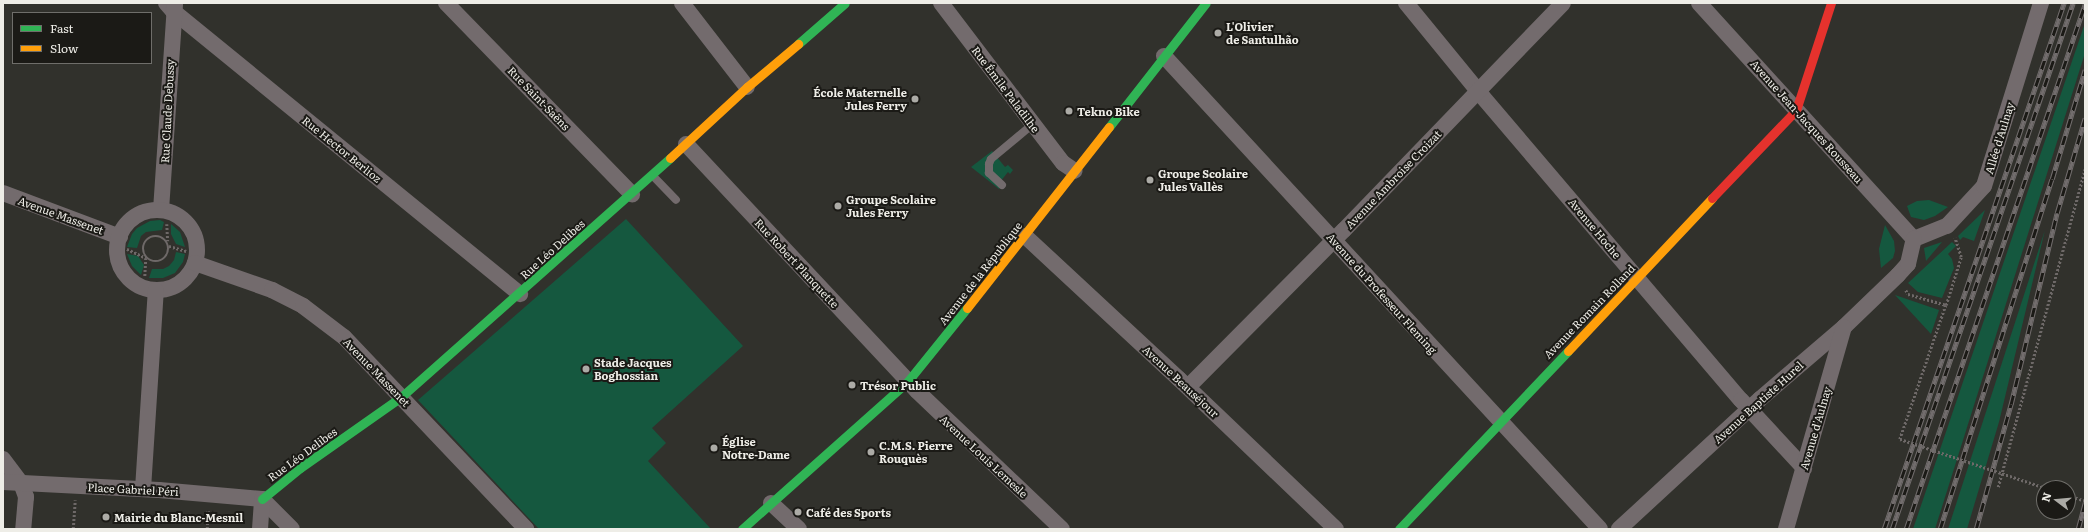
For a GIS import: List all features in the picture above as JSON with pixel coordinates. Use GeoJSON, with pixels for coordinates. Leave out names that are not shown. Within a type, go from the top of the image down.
{"type":"FeatureCollection","features":[{"type":"Feature","properties":{"kind":"street","name":"Rue Saint-Saëns"},"geometry":{"type":"LineString","coordinates":[[446,3],[632,194]]}},
{"type":"Feature","properties":{"kind":"street"},"geometry":{"type":"LineString","coordinates":[[682,3],[747,87]]}},
{"type":"Feature","properties":{"kind":"street","name":"Rue Léo Delibes"},"geometry":{"type":"LineString","coordinates":[[262,499],[401,397],[632,194],[747,87],[845,3]]}},
{"type":"Feature","properties":{"kind":"street","name":"Rue Émile Paladilhe"},"geometry":{"type":"LineString","coordinates":[[941,3],[1063,163],[1075,171]]}},
{"type":"Feature","properties":{"kind":"street","name":"Avenue Hoche"},"geometry":{"type":"LineString","coordinates":[[1406,3],[1478,91],[1749,409],[1804,468]]}},
{"type":"Feature","properties":{"kind":"street","name":"Avenue Ambroise Croizat"},"geometry":{"type":"LineString","coordinates":[[1188,387],[1334,240],[1563,3]]}},
{"type":"Feature","properties":{"kind":"street","name":"Avenue Jean-Jacques Rousseau"},"geometry":{"type":"LineString","coordinates":[[1699,3],[1914,239]]}},
{"type":"Feature","properties":{"kind":"street"},"geometry":{"type":"LineString","coordinates":[[1796,110],[1831,3]]}},
{"type":"Feature","properties":{"kind":"street","name":"Allée d'Aulnay"},"geometry":{"type":"LineString","coordinates":[[1914,239],[1947,226],[1984,186],[2041,3]]}},
{"type":"Feature","properties":{"kind":"street","name":"Avenue de la République"},"geometry":{"type":"LineString","coordinates":[[742,529],[908,381],[929,357],[1025,236],[1164,56],[1201,5]]}},
{"type":"Feature","properties":{"kind":"street","name":"Rue Claude Debussy"},"geometry":{"type":"LineString","coordinates":[[164,216],[172,6]]}},
{"type":"Feature","properties":{"kind":"street","name":"Rue Hector Berlioz"},"geometry":{"type":"LineString","coordinates":[[172,6],[520,294]]}},
{"type":"Feature","properties":{"kind":"street","name":"Avenue du Professeur Fleming"},"geometry":{"type":"LineString","coordinates":[[1164,56],[1600,529]]}},
{"type":"Feature","properties":{"kind":"street","name":"Avenue Romain Rolland"},"geometry":{"type":"LineString","coordinates":[[1399,529],[1796,110]]}},
{"type":"Feature","properties":{"kind":"street","name":"Rue Robert Planquette"},"geometry":{"type":"LineString","coordinates":[[686,144],[908,381]]}},
{"type":"Feature","properties":{"kind":"street","name":"Avenue Massenet"},"geometry":{"type":"LineString","coordinates":[[3,194],[124,243]]}},
{"type":"Feature","properties":{"kind":"street"},"geometry":{"type":"LineString","coordinates":[[148,211],[164,216],[178,216],[187,223],[193,232],[196,242],[190,257],[190,272],[179,284],[172,287],[156,290],[144,288],[126,275],[120,265],[118,254],[124,243],[126,225],[136,216],[148,211]]}},
{"type":"Feature","properties":{"kind":"street","name":"Avenue Beauséjour"},"geometry":{"type":"LineString","coordinates":[[1025,236],[1188,387],[1336,529]]}},
{"type":"Feature","properties":{"kind":"street","name":"Avenue Baptiste Hurel"},"geometry":{"type":"LineString","coordinates":[[1619,529],[1749,409],[1844,327],[1898,275],[1908,264],[1914,239]]}},
{"type":"Feature","properties":{"kind":"street","name":"Avenue Massenet"},"geometry":{"type":"LineString","coordinates":[[190,257],[272,290],[303,306],[344,337],[526,529]]}},
{"type":"Feature","properties":{"kind":"street"},"geometry":{"type":"LineString","coordinates":[[144,489],[156,290]]}},
{"type":"Feature","properties":{"kind":"street","name":"Avenue d'Aulnay"},"geometry":{"type":"LineString","coordinates":[[1786,529],[1844,327]]}},
{"type":"Feature","properties":{"kind":"street","name":"Avenue Louis Lemesle"},"geometry":{"type":"LineString","coordinates":[[908,381],[947,421],[1062,529]]}},
{"type":"Feature","properties":{"kind":"street"},"geometry":{"type":"LineString","coordinates":[[3,459],[21,483],[26,497],[23,529]]}},
{"type":"Feature","properties":{"kind":"street","name":"Place Gabriel Péri"},"geometry":{"type":"LineString","coordinates":[[3,482],[144,489],[262,499]]}},
{"type":"Feature","properties":{"kind":"street"},"geometry":{"type":"LineString","coordinates":[[260,529],[262,499]]}},
{"type":"Feature","properties":{"kind":"street"},"geometry":{"type":"LineString","coordinates":[[262,499],[292,529]]}},
{"type":"Feature","properties":{"kind":"street"},"geometry":{"type":"LineString","coordinates":[[771,503],[799,529]]}},
{"type":"Feature","properties":{"kind":"lane"},"geometry":{"type":"LineString","coordinates":[[1002,185],[989,173],[988,164],[991,159],[1033,124]]}},
{"type":"Feature","properties":{"kind":"lane"},"geometry":{"type":"LineString","coordinates":[[652,175],[676,200]]}},
{"type":"Feature","properties":{"kind":"path"},"geometry":{"type":"LineString","coordinates":[[1998,488],[2085,169]]}},
{"type":"Feature","properties":{"kind":"path"},"geometry":{"type":"LineString","coordinates":[[124,243],[154,263],[162,261],[168,255],[169,246],[164,216]]}},
{"type":"Feature","properties":{"kind":"path"},"geometry":{"type":"LineString","coordinates":[[1947,226],[1955,238],[1961,256],[1946,306],[1900,439],[2036,485]]}},
{"type":"Feature","properties":{"kind":"path"},"geometry":{"type":"LineString","coordinates":[[145,277],[146,258],[143,250],[145,242],[148,238],[161,236],[168,242]]}},
{"type":"Feature","properties":{"kind":"path"},"geometry":{"type":"LineString","coordinates":[[169,246],[190,257]]}},
{"type":"Feature","properties":{"kind":"path"},"geometry":{"type":"LineString","coordinates":[[1898,275],[1908,294],[1946,306]]}},
{"type":"Feature","properties":{"kind":"path"},"geometry":{"type":"LineString","coordinates":[[73,529],[76,486]]}},
{"type":"Feature","properties":{"kind":"green space"},"geometry":{"type":"Polygon","coordinates":[[[2085,23],[2085,53],[1935,529],[1913,529],[2085,23]]]}},
{"type":"Feature","properties":{"kind":"green space"},"geometry":{"type":"Polygon","coordinates":[[[992,151],[1005,167],[1008,165],[1013,170],[1010,174],[1008,172],[1000,182],[1002,184],[999,189],[971,167],[992,151]]]}},
{"type":"Feature","properties":{"kind":"green space"},"geometry":{"type":"Polygon","coordinates":[[[1929,200],[1948,207],[1935,216],[1924,220],[1911,217],[1907,206],[1917,201],[1929,200]]]}},
{"type":"Feature","properties":{"kind":"green space"},"geometry":{"type":"Polygon","coordinates":[[[1985,210],[1974,241],[1963,237],[1960,240],[1958,236],[1985,210]]]}},
{"type":"Feature","properties":{"kind":"green space","name":"Stade Jacques Boghossian"},"geometry":{"type":"Polygon","coordinates":[[[626,219],[743,346],[652,428],[666,443],[648,461],[711,529],[539,529],[418,400],[626,219]]]}},
{"type":"Feature","properties":{"kind":"green space"},"geometry":{"type":"Polygon","coordinates":[[[160,220],[164,222],[162,230],[146,232],[141,236],[137,248],[127,247],[132,234],[137,228],[150,221],[160,220]]]}},
{"type":"Feature","properties":{"kind":"green space"},"geometry":{"type":"Polygon","coordinates":[[[171,224],[180,232],[185,247],[176,244],[171,234],[171,224]]]}},
{"type":"Feature","properties":{"kind":"green space"},"geometry":{"type":"Polygon","coordinates":[[[1885,225],[1894,241],[1895,251],[1893,258],[1881,268],[1879,249],[1885,225]]]}},
{"type":"Feature","properties":{"kind":"green space"},"geometry":{"type":"Polygon","coordinates":[[[2045,230],[1999,422],[1967,529],[1948,529],[2045,230]]]}},
{"type":"Feature","properties":{"kind":"green space"},"geometry":{"type":"Polygon","coordinates":[[[1942,242],[1926,261],[1924,248],[1942,242]]]}},
{"type":"Feature","properties":{"kind":"green space"},"geometry":{"type":"Polygon","coordinates":[[[1952,242],[1956,246],[1948,254],[1952,259],[1954,268],[1942,298],[1918,292],[1908,283],[1952,242]]]}},
{"type":"Feature","properties":{"kind":"green space"},"geometry":{"type":"Polygon","coordinates":[[[176,252],[185,254],[183,262],[175,273],[163,278],[149,278],[152,269],[163,269],[169,266],[174,260],[176,252]]]}},
{"type":"Feature","properties":{"kind":"green space"},"geometry":{"type":"Polygon","coordinates":[[[127,254],[138,256],[144,265],[141,275],[132,266],[127,254]]]}},
{"type":"Feature","properties":{"kind":"green space"},"geometry":{"type":"Polygon","coordinates":[[[1895,295],[1939,310],[1931,334],[1895,295]]]}},
{"type":"Feature","properties":{"kind":"railway"},"geometry":{"type":"LineString","coordinates":[[1884,529],[2064,3]]}},
{"type":"Feature","properties":{"kind":"railway"},"geometry":{"type":"LineString","coordinates":[[1892,529],[2073,3]]}},
{"type":"Feature","properties":{"kind":"railway"},"geometry":{"type":"LineString","coordinates":[[1906,529],[2085,4]]}},
{"type":"Feature","properties":{"kind":"railway"},"geometry":{"type":"LineString","coordinates":[[1940,529],[2052,179],[2085,70]]}},
{"type":"Feature","properties":{"kind":"railway"},"geometry":{"type":"LineString","coordinates":[[1976,529],[2011,404],[2057,213],[2085,118]]}},
{"type":"Feature","properties":{"kind":"railway"},"geometry":{"type":"LineString","coordinates":[[2078,529],[2085,503]]}},
{"type":"Feature","properties":{"kind":"traffic: fast"},"geometry":{"type":"LineString","coordinates":[[798,44],[845,3]]}},
{"type":"Feature","properties":{"kind":"traffic: fast"},"geometry":{"type":"LineString","coordinates":[[1109,127],[1206,3]]}},
{"type":"Feature","properties":{"kind":"traffic: fast"},"geometry":{"type":"LineString","coordinates":[[262,499],[300,468],[401,397],[670,158]]}},
{"type":"Feature","properties":{"kind":"traffic: fast"},"geometry":{"type":"LineString","coordinates":[[742,529],[908,381],[967,308]]}},
{"type":"Feature","properties":{"kind":"traffic: fast"},"geometry":{"type":"LineString","coordinates":[[1399,529],[1568,351]]}},
{"type":"Feature","properties":{"kind":"traffic: slow"},"geometry":{"type":"LineString","coordinates":[[670,158],[747,87],[798,44]]}},
{"type":"Feature","properties":{"kind":"traffic: slow"},"geometry":{"type":"LineString","coordinates":[[967,308],[1109,127]]}},
{"type":"Feature","properties":{"kind":"traffic: slow"},"geometry":{"type":"LineString","coordinates":[[1568,351],[1712,198]]}},
{"type":"Feature","properties":{"kind":"traffic: jam"},"geometry":{"type":"LineString","coordinates":[[1712,198],[1796,110],[1831,3]]}},
{"type":"Feature","properties":{"kind":"place","name":"L'Olivier de Santulhão"},"geometry":{"type":"Point","coordinates":[1218,33]}},
{"type":"Feature","properties":{"kind":"place","name":"École Maternelle Jules Ferry"},"geometry":{"type":"Point","coordinates":[915,99]}},
{"type":"Feature","properties":{"kind":"place","name":"Tekno Bike"},"geometry":{"type":"Point","coordinates":[1069,111]}},
{"type":"Feature","properties":{"kind":"place","name":"Groupe Scolaire Jules Vallès"},"geometry":{"type":"Point","coordinates":[1150,180]}},
{"type":"Feature","properties":{"kind":"place","name":"Groupe Scolaire Jules Ferry"},"geometry":{"type":"Point","coordinates":[838,206]}},
{"type":"Feature","properties":{"kind":"place","name":"Stade Jacques Boghossian"},"geometry":{"type":"Point","coordinates":[586,369]}},
{"type":"Feature","properties":{"kind":"place","name":"Trésor Public"},"geometry":{"type":"Point","coordinates":[852,385]}},
{"type":"Feature","properties":{"kind":"place","name":"Église Notre-Dame"},"geometry":{"type":"Point","coordinates":[714,448]}},
{"type":"Feature","properties":{"kind":"place","name":"C.M.S. Pierre Rouquès"},"geometry":{"type":"Point","coordinates":[871,452]}},
{"type":"Feature","properties":{"kind":"place","name":"Café des Sports"},"geometry":{"type":"Point","coordinates":[798,512]}},
{"type":"Feature","properties":{"kind":"place","name":"Mairie du Blanc-Mesnil"},"geometry":{"type":"Point","coordinates":[106,517]}}]}
